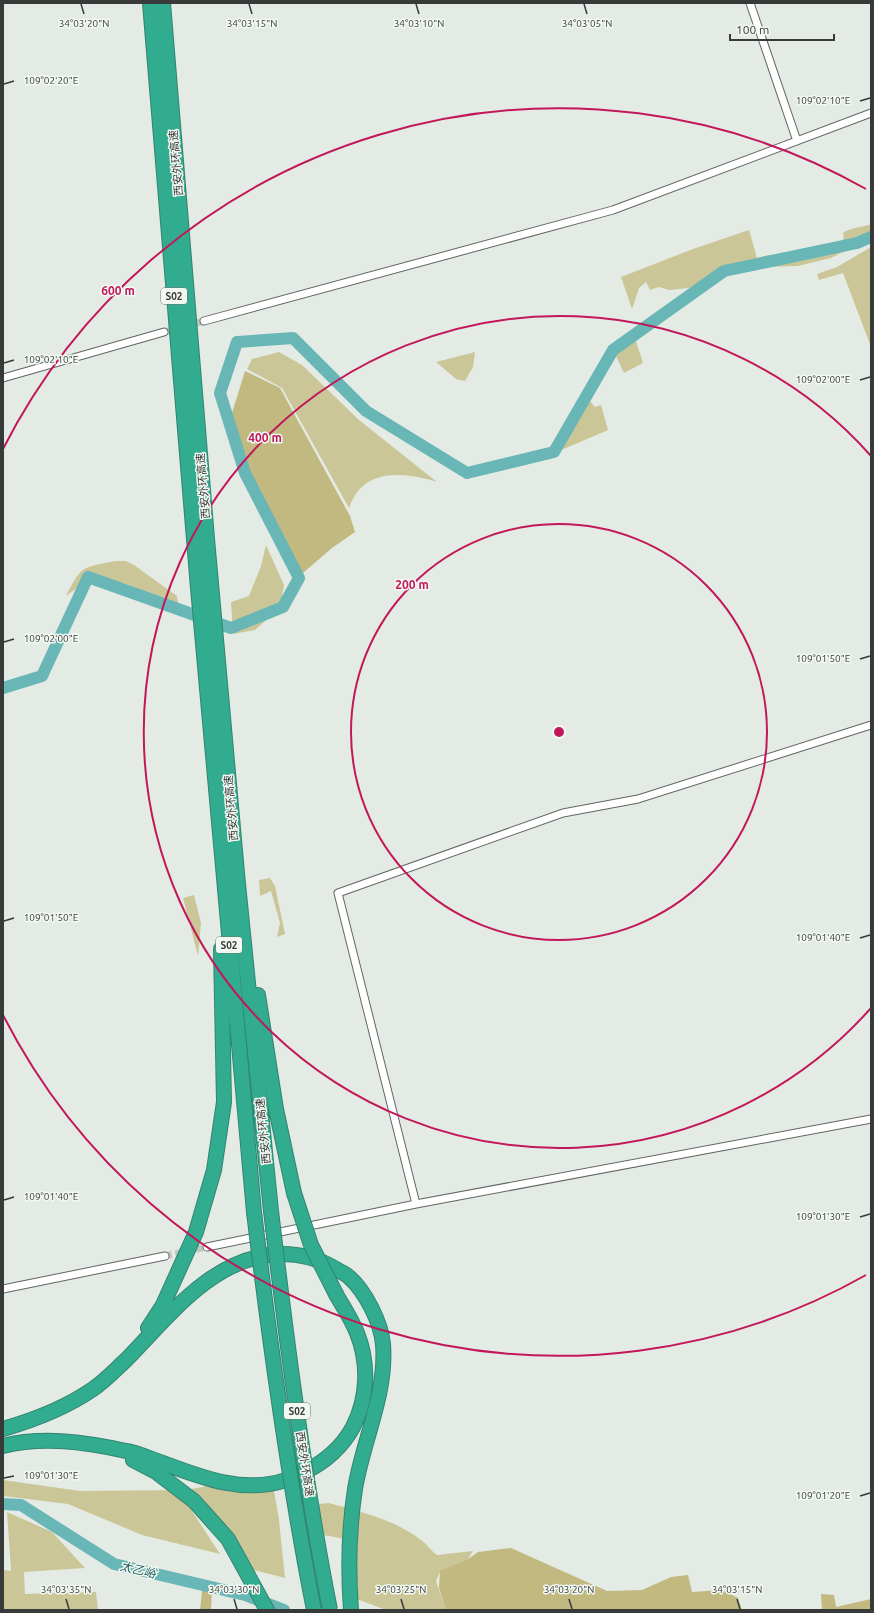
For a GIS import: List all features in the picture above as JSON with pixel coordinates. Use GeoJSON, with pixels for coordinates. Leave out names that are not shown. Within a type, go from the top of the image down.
{"type":"FeatureCollection","features":[{"type":"Feature","properties":{"kind":"highway","name":"西安外环高速"},"geometry":{"type":"LineString","coordinates":[[150,3],[213,678],[231,801],[271,1211],[286,1338],[321,1564],[330,1610]]}},
{"type":"Feature","properties":{"kind":"highway","name":"西安外环高速"},"geometry":{"type":"LineString","coordinates":[[164,3],[205,588]]}},
{"type":"Feature","properties":{"kind":"highway","name":"西安外环高速"},"geometry":{"type":"LineString","coordinates":[[213,678],[216,798],[254,1212],[269,1339],[314,1610]]}},
{"type":"Feature","properties":{"kind":"highway"},"geometry":{"type":"LineString","coordinates":[[119,1366],[148,1328],[163,1305],[196,1232],[214,1170],[224,1102],[223,1001],[216,798]]}},
{"type":"Feature","properties":{"kind":"highway"},"geometry":{"type":"LineString","coordinates":[[3,1446],[13,1443],[46,1440],[75,1443],[127,1451],[206,1479],[237,1486],[265,1484],[287,1480],[313,1467],[330,1455],[348,1437],[359,1415],[364,1393],[366,1360],[357,1332],[311,1245],[294,1193],[276,1109],[231,801]]}},
{"type":"Feature","properties":{"kind":"highway"},"geometry":{"type":"LineString","coordinates":[[3,1429],[56,1409],[94,1389],[196,1289],[216,1274],[242,1261],[266,1255],[299,1255],[328,1264],[350,1278],[365,1297],[377,1320],[383,1343],[382,1376],[375,1414],[355,1489],[350,1540],[349,1586],[351,1610]]}},
{"type":"Feature","properties":{"kind":"highway"},"geometry":{"type":"LineString","coordinates":[[75,1443],[127,1457],[156,1472],[194,1501],[228,1539],[267,1610]]}},
{"type":"Feature","properties":{"kind":"street"},"geometry":{"type":"LineString","coordinates":[[750,3],[797,141]]}},
{"type":"Feature","properties":{"kind":"street"},"geometry":{"type":"LineString","coordinates":[[204,321],[613,210],[871,113]]}},
{"type":"Feature","properties":{"kind":"street"},"geometry":{"type":"LineString","coordinates":[[3,378],[164,332]]}},
{"type":"Feature","properties":{"kind":"street"},"geometry":{"type":"LineString","coordinates":[[416,1204],[338,893],[563,813],[638,799],[871,725]]}},
{"type":"Feature","properties":{"kind":"street"},"geometry":{"type":"LineString","coordinates":[[207,1247],[416,1204],[871,1119]]}},
{"type":"Feature","properties":{"kind":"street"},"geometry":{"type":"LineString","coordinates":[[3,1289],[165,1256]]}},
{"type":"Feature","properties":{"kind":"shaded area"},"geometry":{"type":"Polygon","coordinates":[[[871,224],[871,237],[831,258],[798,266],[730,268],[689,288],[669,290],[659,287],[650,290],[646,282],[639,288],[632,309],[621,277],[693,249],[749,230],[757,258],[769,255],[801,255],[827,252],[837,248],[843,242],[843,233],[871,224]]]}},
{"type":"Feature","properties":{"kind":"shaded area"},"geometry":{"type":"Polygon","coordinates":[[[871,247],[871,347],[843,273],[819,280],[817,274],[837,267],[871,247]]]}},
{"type":"Feature","properties":{"kind":"shaded area"},"geometry":{"type":"Polygon","coordinates":[[[633,332],[643,363],[624,373],[614,352],[633,332]]]}},
{"type":"Feature","properties":{"kind":"shaded area"},"geometry":{"type":"Polygon","coordinates":[[[279,352],[302,365],[359,420],[437,482],[418,477],[398,475],[378,478],[370,481],[360,489],[349,508],[282,388],[247,369],[252,359],[279,352]]]}},
{"type":"Feature","properties":{"kind":"shaded area"},"geometry":{"type":"Polygon","coordinates":[[[475,352],[473,367],[465,381],[456,379],[436,362],[475,352]]]}},
{"type":"Feature","properties":{"kind":"shaded area"},"geometry":{"type":"Polygon","coordinates":[[[245,371],[280,388],[350,516],[355,532],[332,548],[296,579],[296,573],[280,532],[230,438],[232,413],[245,371]]]}},
{"type":"Feature","properties":{"kind":"shaded area"},"geometry":{"type":"Polygon","coordinates":[[[588,399],[595,407],[601,405],[608,430],[566,448],[555,451],[588,399]]]}},
{"type":"Feature","properties":{"kind":"shaded area"},"geometry":{"type":"Polygon","coordinates":[[[266,545],[284,585],[280,608],[255,630],[233,634],[231,602],[249,596],[261,566],[266,545]]]}},
{"type":"Feature","properties":{"kind":"shaded area"},"geometry":{"type":"Polygon","coordinates":[[[115,561],[126,561],[134,565],[177,596],[180,613],[135,587],[110,581],[98,581],[85,584],[66,596],[76,578],[84,570],[95,565],[115,561]]]}},
{"type":"Feature","properties":{"kind":"shaded area"},"geometry":{"type":"Polygon","coordinates":[[[270,878],[275,886],[285,934],[277,937],[280,923],[271,891],[260,896],[259,880],[270,878]]]}},
{"type":"Feature","properties":{"kind":"shaded area"},"geometry":{"type":"Polygon","coordinates":[[[194,895],[201,923],[198,956],[183,898],[194,895]]]}},
{"type":"Feature","properties":{"kind":"shaded area"},"geometry":{"type":"Polygon","coordinates":[[[272,1479],[279,1520],[285,1578],[243,1567],[198,1500],[188,1505],[220,1554],[142,1535],[68,1504],[3,1496],[3,1480],[80,1491],[186,1490],[239,1480],[272,1479]]]}},
{"type":"Feature","properties":{"kind":"shaded area"},"geometry":{"type":"Polygon","coordinates":[[[329,1503],[388,1521],[411,1533],[437,1555],[473,1551],[468,1559],[440,1572],[436,1581],[446,1610],[386,1610],[354,1598],[357,1541],[323,1535],[318,1504],[329,1503]]]}},
{"type":"Feature","properties":{"kind":"shaded area"},"geometry":{"type":"Polygon","coordinates":[[[7,1512],[52,1532],[85,1568],[24,1572],[25,1594],[96,1592],[98,1610],[3,1610],[3,1570],[11,1571],[7,1512]]]}},
{"type":"Feature","properties":{"kind":"shaded area"},"geometry":{"type":"Polygon","coordinates":[[[511,1548],[607,1591],[642,1590],[671,1577],[688,1575],[692,1592],[722,1590],[738,1598],[742,1610],[446,1610],[439,1588],[440,1571],[468,1559],[478,1552],[511,1548]]]}},
{"type":"Feature","properties":{"kind":"shaded area"},"geometry":{"type":"Polygon","coordinates":[[[203,1582],[212,1589],[211,1610],[200,1610],[203,1582]]]}},
{"type":"Feature","properties":{"kind":"shaded area"},"geometry":{"type":"Polygon","coordinates":[[[821,1594],[834,1595],[836,1607],[871,1599],[871,1610],[822,1610],[821,1594]]]}},
{"type":"Feature","properties":{"kind":"waterway"},"geometry":{"type":"LineString","coordinates":[[3,688],[42,676],[88,577],[231,628],[283,607],[299,578],[245,473],[220,393],[237,342],[293,338],[366,411],[467,473],[554,452],[613,350],[724,271],[857,243],[871,237]]}},
{"type":"Feature","properties":{"kind":"waterway","name":"太乙峪"},"geometry":{"type":"LineString","coordinates":[[3,1504],[21,1505],[114,1564],[245,1595],[284,1610]]}},
{"type":"Feature","properties":{"kind":"tunnel"},"geometry":{"type":"LineString","coordinates":[[164,332],[204,321]]}},
{"type":"Feature","properties":{"kind":"tunnel"},"geometry":{"type":"LineString","coordinates":[[165,1256],[207,1247]]}}]}
